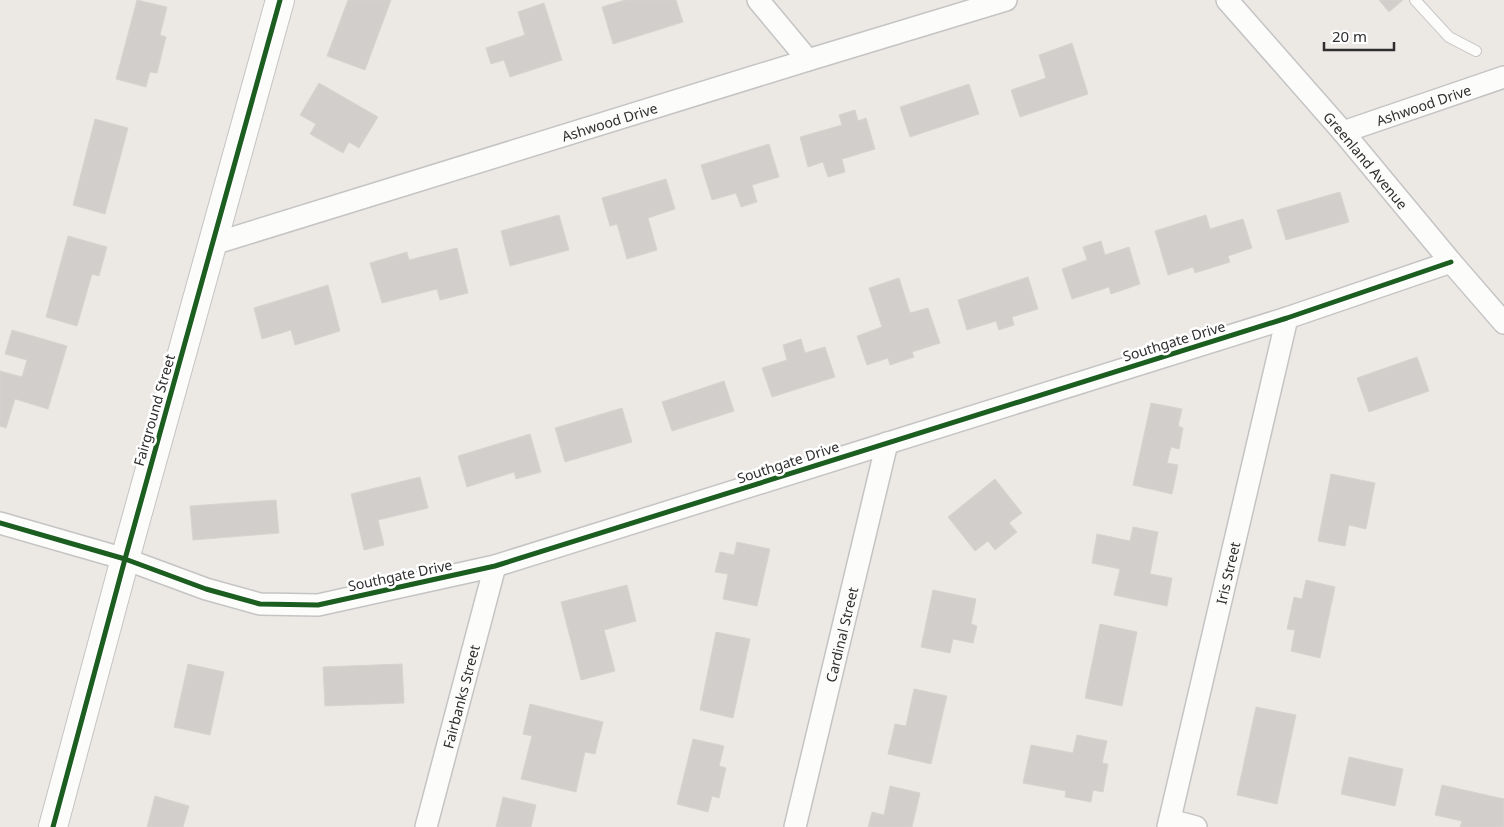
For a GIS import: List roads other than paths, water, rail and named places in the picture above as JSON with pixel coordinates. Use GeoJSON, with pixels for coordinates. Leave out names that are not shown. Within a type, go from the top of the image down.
{"type":"FeatureCollection","features":[{"type":"Feature","properties":{"kind":"street","name":"Fairground Street"},"geometry":{"type":"LineString","coordinates":[[53,827],[125,559],[280,0]]}},
{"type":"Feature","properties":{"kind":"street"},"geometry":{"type":"LineString","coordinates":[[758,0],[808,60]]}},
{"type":"Feature","properties":{"kind":"street","name":"Ashwood Drive"},"geometry":{"type":"LineString","coordinates":[[212,244],[1006,0]]}},
{"type":"Feature","properties":{"kind":"street","name":"Greenland Avenue"},"geometry":{"type":"LineString","coordinates":[[1227,0],[1343,132],[1504,323]]}},
{"type":"Feature","properties":{"kind":"street","name":"Ashwood Drive"},"geometry":{"type":"LineString","coordinates":[[1343,132],[1504,77]]}},
{"type":"Feature","properties":{"kind":"street","name":"Southgate Drive"},"geometry":{"type":"LineString","coordinates":[[0,523],[125,559],[206,589],[260,604],[318,605],[495,566],[1288,318],[1451,262]]}},
{"type":"Feature","properties":{"kind":"street","name":"Iris Street"},"geometry":{"type":"LineString","coordinates":[[1169,824],[1288,318]]}},
{"type":"Feature","properties":{"kind":"street","name":"Cardinal Street"},"geometry":{"type":"LineString","coordinates":[[795,827],[887,442]]}},
{"type":"Feature","properties":{"kind":"street","name":"Fairbanks Street"},"geometry":{"type":"LineString","coordinates":[[426,827],[495,566]]}},
{"type":"Feature","properties":{"kind":"street"},"geometry":{"type":"LineString","coordinates":[[1169,824],[1196,827]]}},
{"type":"Feature","properties":{"kind":"lane"},"geometry":{"type":"LineString","coordinates":[[1416,0],[1449,37],[1476,51]]}}]}
